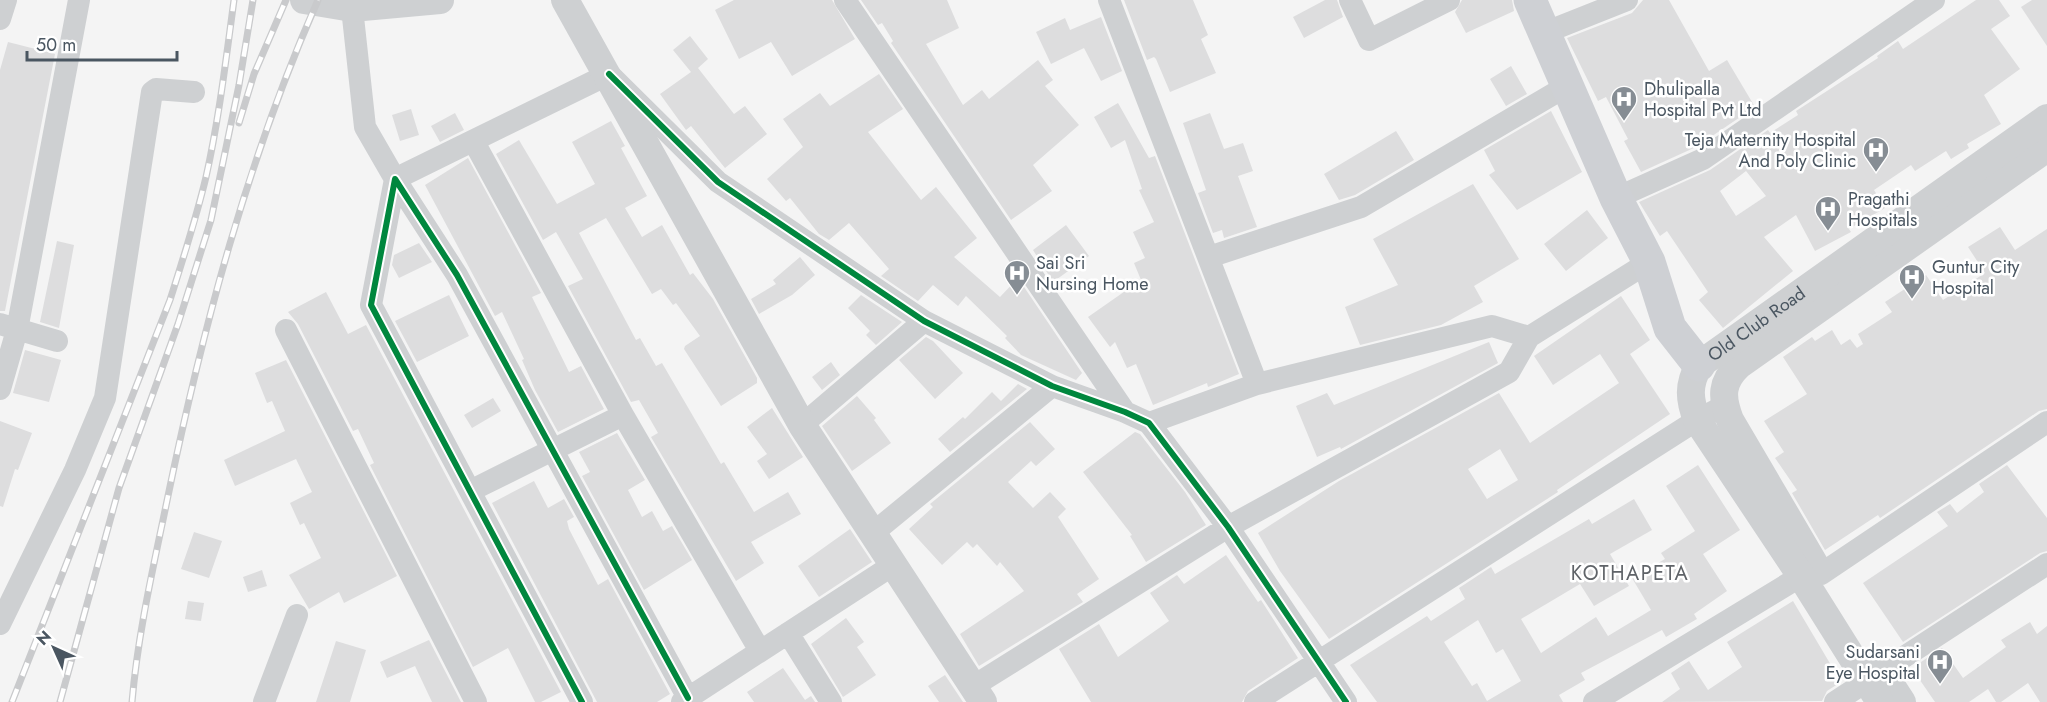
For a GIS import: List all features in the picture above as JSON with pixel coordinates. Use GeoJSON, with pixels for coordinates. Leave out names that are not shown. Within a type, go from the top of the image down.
{"type":"FeatureCollection","features":[{"type":"Feature","properties":{"kind":"main road"},"geometry":{"type":"LineString","coordinates":[[1530,0],[1616,198],[1649,262],[1670,328],[1699,365]]}},
{"type":"Feature","properties":{"kind":"street"},"geometry":{"type":"LineString","coordinates":[[0,19],[6,0]]}},
{"type":"Feature","properties":{"kind":"street"},"geometry":{"type":"LineString","coordinates":[[0,389],[9,327],[79,0]]}},
{"type":"Feature","properties":{"kind":"street"},"geometry":{"type":"LineString","coordinates":[[304,0],[352,8],[440,0]]}},
{"type":"Feature","properties":{"kind":"street"},"geometry":{"type":"LineString","coordinates":[[566,0],[802,425],[977,694],[1228,526],[1509,372],[1529,337],[1649,262]]}},
{"type":"Feature","properties":{"kind":"street"},"geometry":{"type":"LineString","coordinates":[[845,0],[1125,412]]}},
{"type":"Feature","properties":{"kind":"street"},"geometry":{"type":"LineString","coordinates":[[1109,0],[1257,384]]}},
{"type":"Feature","properties":{"kind":"street"},"geometry":{"type":"LineString","coordinates":[[1350,0],[1369,40],[1449,0]]}},
{"type":"Feature","properties":{"kind":"street"},"geometry":{"type":"LineString","coordinates":[[1544,33],[1627,0]]}},
{"type":"Feature","properties":{"kind":"street"},"geometry":{"type":"LineString","coordinates":[[1616,198],[1703,159],[1934,0]]}},
{"type":"Feature","properties":{"kind":"street"},"geometry":{"type":"LineString","coordinates":[[352,8],[365,127],[395,179],[457,275],[555,451],[685,700],[893,565]]}},
{"type":"Feature","properties":{"kind":"street"},"geometry":{"type":"LineString","coordinates":[[395,179],[609,74]]}},
{"type":"Feature","properties":{"kind":"street"},"geometry":{"type":"LineString","coordinates":[[609,74],[718,182],[924,321],[1052,386],[1149,423],[1228,526],[1346,702]]}},
{"type":"Feature","properties":{"kind":"street"},"geometry":{"type":"LineString","coordinates":[[1209,257],[1361,207],[1567,86]]}},
{"type":"Feature","properties":{"kind":"street"},"geometry":{"type":"LineString","coordinates":[[0,624],[75,470],[105,398],[152,92],[156,89],[194,92]]}},
{"type":"Feature","properties":{"kind":"street","name":"Old Club Road"},"geometry":{"type":"LineString","coordinates":[[1811,575],[1697,420],[1690,392],[1692,379],[1699,365],[2047,118]]}},
{"type":"Feature","properties":{"kind":"street"},"geometry":{"type":"LineString","coordinates":[[474,142],[623,415],[760,651]]}},
{"type":"Feature","properties":{"kind":"street","name":"Old Club Road"},"geometry":{"type":"LineString","coordinates":[[1902,702],[1875,684],[1811,575],[1730,420],[1722,393],[1725,381],[1739,365],[2047,148]]}},
{"type":"Feature","properties":{"kind":"street"},"geometry":{"type":"LineString","coordinates":[[395,179],[371,305],[582,702]]}},
{"type":"Feature","properties":{"kind":"street"},"geometry":{"type":"LineString","coordinates":[[802,425],[924,321]]}},
{"type":"Feature","properties":{"kind":"street"},"geometry":{"type":"LineString","coordinates":[[1149,423],[1257,384],[1492,326],[1529,337]]}},
{"type":"Feature","properties":{"kind":"street"},"geometry":{"type":"LineString","coordinates":[[9,327],[57,341]]}},
{"type":"Feature","properties":{"kind":"street"},"geometry":{"type":"LineString","coordinates":[[286,330],[476,702]]}},
{"type":"Feature","properties":{"kind":"street"},"geometry":{"type":"LineString","coordinates":[[873,533],[1052,386]]}},
{"type":"Feature","properties":{"kind":"street"},"geometry":{"type":"LineString","coordinates":[[1255,702],[1697,420],[1724,406]]}},
{"type":"Feature","properties":{"kind":"street"},"geometry":{"type":"LineString","coordinates":[[470,491],[555,451],[623,415]]}},
{"type":"Feature","properties":{"kind":"street"},"geometry":{"type":"LineString","coordinates":[[1594,702],[1811,575],[2047,422]]}},
{"type":"Feature","properties":{"kind":"street"},"geometry":{"type":"LineString","coordinates":[[1834,702],[1875,684],[2047,564]]}},
{"type":"Feature","properties":{"kind":"street"},"geometry":{"type":"LineString","coordinates":[[264,702],[297,615]]}},
{"type":"Feature","properties":{"kind":"street"},"geometry":{"type":"LineString","coordinates":[[788,633],[831,702]]}},
{"type":"Feature","properties":{"kind":"building"},"geometry":{"type":"Polygon","coordinates":[[[734,0],[832,0],[855,39],[792,76],[771,42],[739,59],[715,10],[734,0]]]}},
{"type":"Feature","properties":{"kind":"building"},"geometry":{"type":"Polygon","coordinates":[[[861,0],[947,0],[959,28],[926,44],[963,105],[982,90],[989,99],[1038,60],[1053,80],[1045,86],[1079,125],[1033,165],[1052,191],[1011,220],[891,43],[893,41],[882,23],[878,25],[861,0]]]}},
{"type":"Feature","properties":{"kind":"building"},"geometry":{"type":"Polygon","coordinates":[[[1124,0],[1193,0],[1208,35],[1201,39],[1216,73],[1170,92],[1156,59],[1154,57],[1147,60],[1124,0]]]}},
{"type":"Feature","properties":{"kind":"building"},"geometry":{"type":"Polygon","coordinates":[[[1325,0],[1337,0],[1343,17],[1304,38],[1293,17],[1325,0]]]}},
{"type":"Feature","properties":{"kind":"building"},"geometry":{"type":"Polygon","coordinates":[[[1462,0],[1512,0],[1514,11],[1466,33],[1455,12],[1462,0]]]}},
{"type":"Feature","properties":{"kind":"building"},"geometry":{"type":"Polygon","coordinates":[[[1643,0],[1669,0],[1709,71],[1727,60],[1755,107],[1696,147],[1641,172],[1624,141],[1628,139],[1606,97],[1598,101],[1567,38],[1632,13],[1643,0]]]}},
{"type":"Feature","properties":{"kind":"building"},"geometry":{"type":"Polygon","coordinates":[[[1976,0],[1999,0],[2010,16],[1991,29],[2020,69],[1984,95],[2001,124],[1967,144],[1969,148],[1951,159],[1946,151],[1915,171],[1911,165],[1874,190],[1885,208],[1849,229],[1851,232],[1815,251],[1796,215],[1764,237],[1793,271],[1723,328],[1699,300],[1708,292],[1667,231],[1660,236],[1639,202],[1710,170],[1768,130],[1770,133],[1798,115],[1796,111],[1878,58],[1877,56],[1898,41],[1903,49],[1976,0]],[[1746,171],[1720,191],[1736,216],[1766,196],[1746,171]]]}},
{"type":"Feature","properties":{"kind":"building"},"geometry":{"type":"Polygon","coordinates":[[[2032,0],[2047,0],[2047,46],[2021,7],[2032,0]]]}},
{"type":"Feature","properties":{"kind":"building"},"geometry":{"type":"Polygon","coordinates":[[[1101,17],[1122,71],[1101,81],[1084,48],[1051,64],[1036,32],[1065,18],[1070,30],[1101,17]]]}},
{"type":"Feature","properties":{"kind":"building"},"geometry":{"type":"Polygon","coordinates":[[[690,36],[708,59],[698,68],[734,114],[745,106],[767,134],[725,168],[691,126],[686,130],[660,94],[691,72],[673,50],[690,36]]]}},
{"type":"Feature","properties":{"kind":"building"},"geometry":{"type":"Polygon","coordinates":[[[8,42],[55,54],[5,311],[0,311],[0,70],[8,42]]]}},
{"type":"Feature","properties":{"kind":"building"},"geometry":{"type":"Polygon","coordinates":[[[1511,66],[1527,94],[1506,106],[1490,79],[1511,66]]]}},
{"type":"Feature","properties":{"kind":"building"},"geometry":{"type":"Polygon","coordinates":[[[879,74],[903,109],[868,132],[921,200],[936,187],[977,238],[954,257],[1000,297],[1018,278],[1082,373],[1076,380],[1021,355],[1005,338],[1007,336],[966,296],[958,306],[933,285],[918,301],[881,276],[889,269],[849,223],[829,240],[819,234],[790,198],[786,201],[767,179],[803,147],[783,119],[820,93],[830,106],[879,74]]]}},
{"type":"Feature","properties":{"kind":"building"},"geometry":{"type":"Polygon","coordinates":[[[1118,103],[1149,158],[1155,156],[1239,374],[1208,387],[1207,383],[1153,405],[1136,364],[1127,368],[1115,342],[1110,347],[1088,317],[1141,280],[1134,263],[1145,258],[1133,232],[1154,222],[1139,190],[1142,189],[1125,140],[1111,148],[1094,117],[1118,103]]]}},
{"type":"Feature","properties":{"kind":"building"},"geometry":{"type":"Polygon","coordinates":[[[411,109],[419,135],[400,141],[392,115],[411,109]]]}},
{"type":"Feature","properties":{"kind":"building"},"geometry":{"type":"Polygon","coordinates":[[[1551,111],[1582,172],[1517,210],[1489,175],[1495,171],[1484,150],[1551,111]]]}},
{"type":"Feature","properties":{"kind":"building"},"geometry":{"type":"Polygon","coordinates":[[[455,113],[464,130],[440,142],[431,126],[455,113]]]}},
{"type":"Feature","properties":{"kind":"building"},"geometry":{"type":"Polygon","coordinates":[[[1210,113],[1224,149],[1243,143],[1253,171],[1238,176],[1257,227],[1224,238],[1222,230],[1213,233],[1198,193],[1206,190],[1183,123],[1210,113]]]}},
{"type":"Feature","properties":{"kind":"building"},"geometry":{"type":"Polygon","coordinates":[[[611,121],[625,146],[621,148],[647,196],[625,208],[642,237],[662,225],[690,275],[693,273],[713,299],[757,378],[757,383],[721,406],[684,349],[700,336],[676,303],[673,305],[661,289],[652,294],[606,218],[579,233],[636,340],[640,338],[656,366],[662,363],[721,464],[724,462],[754,512],[788,492],[801,514],[751,542],[764,563],[736,581],[651,437],[658,433],[639,400],[631,402],[568,286],[583,279],[556,232],[543,240],[496,154],[519,140],[557,204],[595,184],[572,142],[611,121]]]}},
{"type":"Feature","properties":{"kind":"building"},"geometry":{"type":"Polygon","coordinates":[[[1396,131],[1414,160],[1355,195],[1339,200],[1324,174],[1396,131]]]}},
{"type":"Feature","properties":{"kind":"building"},"geometry":{"type":"Polygon","coordinates":[[[468,158],[541,293],[532,297],[569,372],[581,366],[604,409],[558,432],[535,390],[522,360],[524,359],[502,312],[495,316],[425,185],[468,158]]]}},
{"type":"Feature","properties":{"kind":"building"},"geometry":{"type":"Polygon","coordinates":[[[1473,184],[1519,259],[1474,286],[1483,302],[1441,325],[1360,345],[1345,307],[1398,285],[1373,239],[1473,184]]]}},
{"type":"Feature","properties":{"kind":"building"},"geometry":{"type":"Polygon","coordinates":[[[1587,210],[1608,238],[1566,271],[1544,244],[1587,210]]]}},
{"type":"Feature","properties":{"kind":"building"},"geometry":{"type":"Polygon","coordinates":[[[1066,225],[1089,256],[1053,282],[1033,250],[1066,225]]]}},
{"type":"Feature","properties":{"kind":"building"},"geometry":{"type":"Polygon","coordinates":[[[2000,227],[2015,250],[2047,229],[2047,409],[2039,411],[1880,518],[1878,515],[1825,550],[1792,493],[1797,490],[1775,458],[1784,452],[1764,421],[1807,394],[1783,357],[1812,337],[1815,341],[1832,330],[1841,345],[1850,339],[1857,348],[1863,344],[1858,334],[1892,312],[1885,302],[1926,275],[1943,300],[1985,273],[1968,247],[2000,227]]]}},
{"type":"Feature","properties":{"kind":"building"},"geometry":{"type":"Polygon","coordinates":[[[57,241],[74,245],[59,328],[40,322],[57,241]]]}},
{"type":"Feature","properties":{"kind":"building"},"geometry":{"type":"Polygon","coordinates":[[[419,243],[432,262],[399,278],[392,265],[394,255],[419,243]]]}},
{"type":"Feature","properties":{"kind":"building"},"geometry":{"type":"Polygon","coordinates":[[[800,257],[815,275],[792,295],[759,314],[751,299],[776,284],[773,280],[800,257]]]}},
{"type":"Feature","properties":{"kind":"building"},"geometry":{"type":"Polygon","coordinates":[[[326,292],[348,334],[366,325],[561,692],[541,702],[535,702],[508,648],[473,667],[370,465],[374,463],[358,429],[353,431],[298,324],[288,312],[326,292]]]}},
{"type":"Feature","properties":{"kind":"building"},"geometry":{"type":"Polygon","coordinates":[[[449,295],[469,336],[417,362],[395,321],[449,295]]]}},
{"type":"Feature","properties":{"kind":"building"},"geometry":{"type":"Polygon","coordinates":[[[861,295],[902,322],[876,345],[866,335],[870,331],[848,308],[861,295]]]}},
{"type":"Feature","properties":{"kind":"building"},"geometry":{"type":"Polygon","coordinates":[[[1621,296],[1650,340],[1630,354],[1670,414],[1557,490],[1558,492],[1329,639],[1280,571],[1258,533],[1339,481],[1499,393],[1530,443],[1619,383],[1600,354],[1553,385],[1534,356],[1621,296]],[[1500,449],[1468,469],[1487,499],[1518,480],[1500,449]]]}},
{"type":"Feature","properties":{"kind":"building"},"geometry":{"type":"Polygon","coordinates":[[[926,337],[933,341],[963,373],[935,399],[899,360],[926,337]]]}},
{"type":"Feature","properties":{"kind":"building"},"geometry":{"type":"Polygon","coordinates":[[[1489,342],[1498,363],[1341,449],[1340,447],[1317,457],[1296,406],[1327,393],[1334,405],[1489,342]]]}},
{"type":"Feature","properties":{"kind":"building"},"geometry":{"type":"Polygon","coordinates":[[[25,350],[61,360],[49,402],[13,393],[25,350]]]}},
{"type":"Feature","properties":{"kind":"building"},"geometry":{"type":"Polygon","coordinates":[[[286,360],[397,576],[344,603],[339,592],[309,609],[289,575],[321,558],[304,523],[300,525],[290,503],[312,492],[296,459],[235,486],[224,460],[285,431],[272,401],[267,403],[255,373],[286,360]]]}},
{"type":"Feature","properties":{"kind":"building"},"geometry":{"type":"Polygon","coordinates":[[[831,362],[840,375],[822,390],[812,377],[831,362]]]}},
{"type":"Feature","properties":{"kind":"building"},"geometry":{"type":"Polygon","coordinates":[[[1018,384],[1027,389],[950,452],[938,439],[963,417],[965,419],[992,392],[1001,401],[1018,384]]]}},
{"type":"Feature","properties":{"kind":"building"},"geometry":{"type":"Polygon","coordinates":[[[857,396],[876,418],[874,420],[891,443],[852,471],[822,426],[857,396]]]}},
{"type":"Feature","properties":{"kind":"building"},"geometry":{"type":"Polygon","coordinates":[[[493,398],[501,411],[472,428],[464,415],[493,398]]]}},
{"type":"Feature","properties":{"kind":"building"},"geometry":{"type":"Polygon","coordinates":[[[772,408],[803,457],[769,479],[757,461],[767,454],[747,427],[772,408]]]}},
{"type":"Feature","properties":{"kind":"building"},"geometry":{"type":"Polygon","coordinates":[[[0,421],[32,433],[18,470],[15,469],[3,507],[0,506],[0,421]]]}},
{"type":"Feature","properties":{"kind":"building"},"geometry":{"type":"Polygon","coordinates":[[[1030,422],[1055,449],[1036,466],[1031,461],[1008,482],[1033,508],[1050,492],[1066,509],[1058,517],[1099,579],[1077,594],[1083,602],[979,666],[960,634],[1024,591],[1000,562],[997,566],[977,544],[973,548],[967,542],[942,565],[909,529],[933,507],[930,504],[1030,422]]]}},
{"type":"Feature","properties":{"kind":"building"},"geometry":{"type":"Polygon","coordinates":[[[1135,432],[1140,434],[1185,492],[1206,525],[1146,562],[1130,536],[1132,535],[1083,472],[1135,432]]]}},
{"type":"Feature","properties":{"kind":"building"},"geometry":{"type":"Polygon","coordinates":[[[617,433],[645,480],[628,490],[642,517],[652,511],[663,531],[672,526],[692,560],[644,590],[582,476],[590,472],[579,452],[617,433]]]}},
{"type":"Feature","properties":{"kind":"building"},"geometry":{"type":"Polygon","coordinates":[[[1698,465],[1740,530],[1703,554],[1727,591],[1694,614],[1697,619],[1666,637],[1662,630],[1581,673],[1585,680],[1559,695],[1563,702],[1377,702],[1350,665],[1427,616],[1431,621],[1465,599],[1459,588],[1491,567],[1495,574],[1589,519],[1592,524],[1634,499],[1652,530],[1610,554],[1629,586],[1594,606],[1580,584],[1521,619],[1541,653],[1596,617],[1608,636],[1651,610],[1632,578],[1665,559],[1661,553],[1695,531],[1666,486],[1698,465]],[[1478,620],[1444,642],[1472,686],[1477,683],[1487,701],[1521,681],[1503,649],[1496,653],[1478,620]]]}},
{"type":"Feature","properties":{"kind":"building"},"geometry":{"type":"Polygon","coordinates":[[[2007,465],[2047,518],[2047,551],[2040,553],[1903,642],[1863,583],[1948,526],[1937,512],[1950,504],[1957,513],[1984,492],[1979,484],[2007,465]]]}},
{"type":"Feature","properties":{"kind":"building"},"geometry":{"type":"Polygon","coordinates":[[[534,481],[548,508],[564,499],[574,517],[567,521],[569,529],[598,585],[608,579],[670,694],[657,702],[597,702],[492,503],[534,481]]]}},
{"type":"Feature","properties":{"kind":"building"},"geometry":{"type":"Polygon","coordinates":[[[850,529],[872,562],[819,597],[798,566],[850,529]]]}},
{"type":"Feature","properties":{"kind":"building"},"geometry":{"type":"Polygon","coordinates":[[[194,532],[222,541],[209,578],[181,569],[194,532]]]}},
{"type":"Feature","properties":{"kind":"building"},"geometry":{"type":"Polygon","coordinates":[[[1226,555],[1258,602],[1261,600],[1298,658],[1248,691],[1242,702],[1091,702],[1059,649],[1099,624],[1118,657],[1169,621],[1150,593],[1177,575],[1184,584],[1226,555]]]}},
{"type":"Feature","properties":{"kind":"building"},"geometry":{"type":"Polygon","coordinates":[[[262,570],[267,586],[248,592],[243,577],[262,570]]]}},
{"type":"Feature","properties":{"kind":"building"},"geometry":{"type":"Polygon","coordinates":[[[188,601],[204,603],[201,621],[185,619],[188,601]]]}},
{"type":"Feature","properties":{"kind":"building"},"geometry":{"type":"Polygon","coordinates":[[[1793,601],[1841,682],[1827,691],[1822,701],[1662,702],[1680,689],[1671,673],[1689,661],[1708,690],[1742,667],[1727,642],[1793,601]]]}},
{"type":"Feature","properties":{"kind":"building"},"geometry":{"type":"Polygon","coordinates":[[[846,618],[864,642],[857,647],[876,675],[843,697],[811,644],[846,618]]]}},
{"type":"Feature","properties":{"kind":"building"},"geometry":{"type":"Polygon","coordinates":[[[2030,622],[2037,634],[2047,626],[2047,702],[2040,702],[2028,683],[2001,702],[1996,702],[1988,689],[1969,702],[1935,702],[1913,670],[1942,648],[1963,678],[2006,647],[2001,640],[2030,622]]]}},
{"type":"Feature","properties":{"kind":"building"},"geometry":{"type":"Polygon","coordinates":[[[429,640],[461,702],[432,702],[415,666],[387,678],[380,662],[429,640]]]}},
{"type":"Feature","properties":{"kind":"building"},"geometry":{"type":"Polygon","coordinates":[[[336,641],[366,650],[350,702],[316,702],[336,641]]]}},
{"type":"Feature","properties":{"kind":"building"},"geometry":{"type":"Polygon","coordinates":[[[783,668],[805,700],[811,696],[815,702],[754,702],[747,692],[783,668]]]}},
{"type":"Feature","properties":{"kind":"building"},"geometry":{"type":"Polygon","coordinates":[[[945,675],[963,702],[939,702],[928,686],[945,675]]]}},
{"type":"Feature","properties":{"kind":"railway"},"geometry":{"type":"LineString","coordinates":[[12,702],[170,300],[180,269],[211,155],[234,0]]}},
{"type":"Feature","properties":{"kind":"railway"},"geometry":{"type":"LineString","coordinates":[[60,702],[119,488],[178,324],[211,220],[239,85],[253,0]]}},
{"type":"Feature","properties":{"kind":"railway"},"geometry":{"type":"LineString","coordinates":[[239,123],[254,74],[286,0]]}},
{"type":"Feature","properties":{"kind":"railway"},"geometry":{"type":"LineString","coordinates":[[132,702],[142,624],[152,573],[212,306],[270,120],[318,0]]}},
{"type":"Feature","properties":{"kind":"cycle path"},"geometry":{"type":"LineString","coordinates":[[609,74],[718,182],[924,321],[1052,386],[1149,423],[1228,527],[1346,702]]}},
{"type":"Feature","properties":{"kind":"cycle path"},"geometry":{"type":"LineString","coordinates":[[582,702],[371,305],[395,179],[457,275],[688,698]]}},
{"type":"Feature","properties":{"kind":"place","name":"Dhulipalla Hospital Pvt Ltd"},"geometry":{"type":"Point","coordinates":[1624,122]}},
{"type":"Feature","properties":{"kind":"place","name":"Teja Maternity Hospital And Poly Clinic"},"geometry":{"type":"Point","coordinates":[1876,173]}},
{"type":"Feature","properties":{"kind":"place","name":"Pragathi Hospitals"},"geometry":{"type":"Point","coordinates":[1828,232]}},
{"type":"Feature","properties":{"kind":"place","name":"Sai Sri Nursing Home"},"geometry":{"type":"Point","coordinates":[1017,296]}},
{"type":"Feature","properties":{"kind":"place","name":"Guntur City Hospital"},"geometry":{"type":"Point","coordinates":[1912,300]}},
{"type":"Feature","properties":{"kind":"place","name":"Sudarsani Eye Hospital"},"geometry":{"type":"Point","coordinates":[1940,685]}},
{"type":"Feature","properties":{"kind":"district","name":"KOTHAPETA"},"geometry":{"type":"Point","coordinates":[1630,573]}}]}
